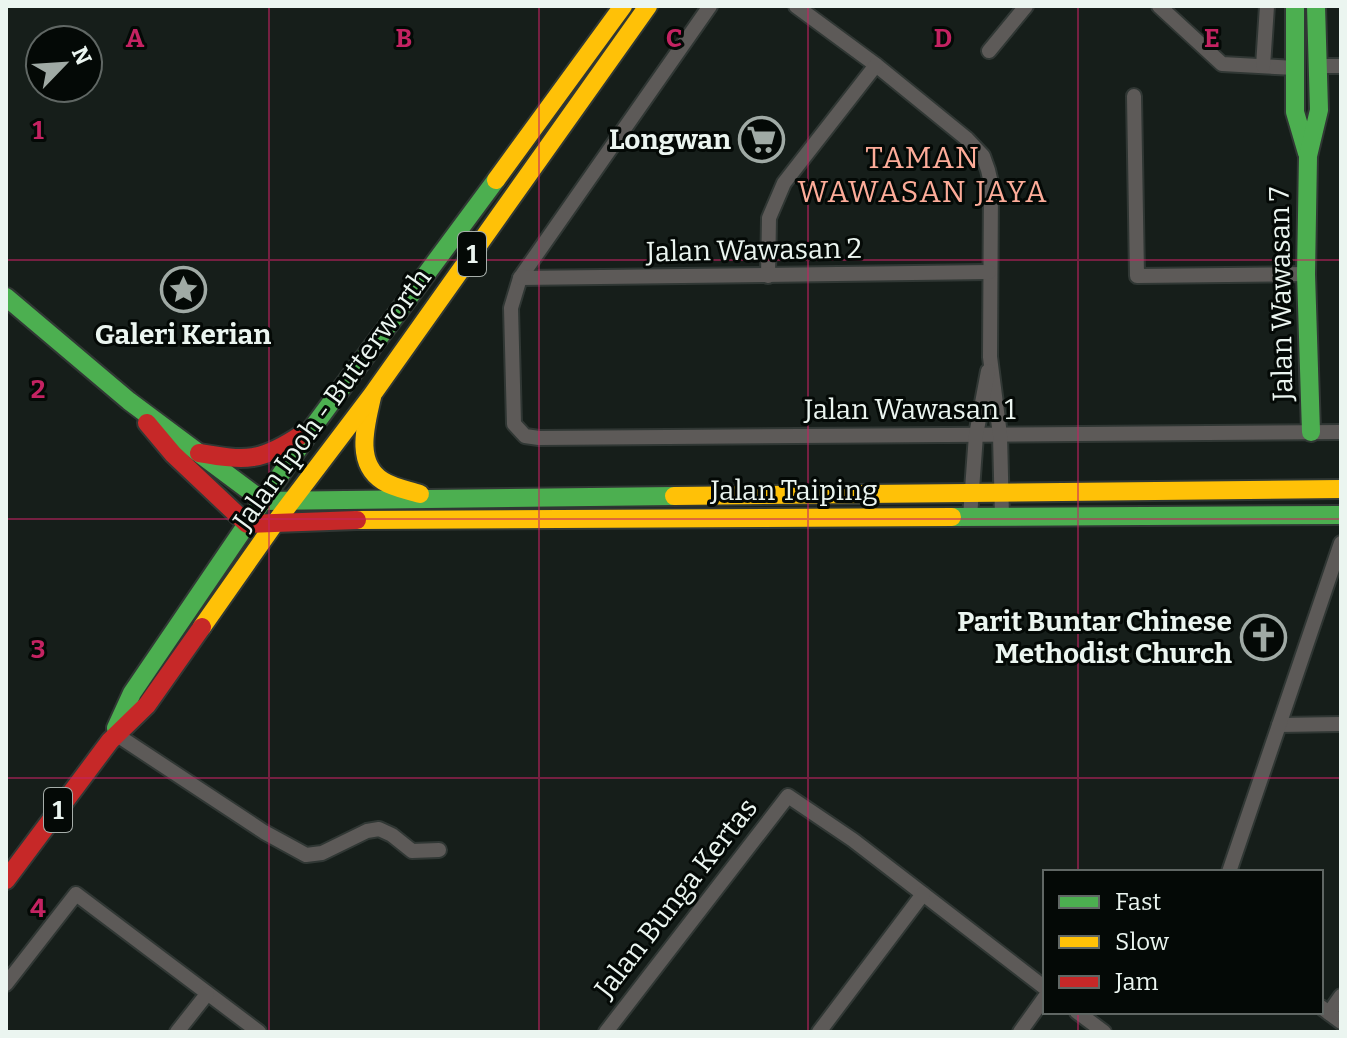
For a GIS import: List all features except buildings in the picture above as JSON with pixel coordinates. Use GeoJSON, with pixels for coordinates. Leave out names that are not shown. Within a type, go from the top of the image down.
{"type":"FeatureCollection","features":[{"type":"Feature","properties":{"kind":"main road","name":"Jalan Ipoh - Butterworth"},"geometry":{"type":"LineString","coordinates":[[114,738],[132,693],[313,427],[623,6]]}},
{"type":"Feature","properties":{"kind":"main road","name":"Jalan Ipoh - Butterworth"},"geometry":{"type":"LineString","coordinates":[[6,880],[76,785],[114,738],[147,705],[648,6]]}},
{"type":"Feature","properties":{"kind":"main road"},"geometry":{"type":"LineString","coordinates":[[1295,6],[1295,112],[1308,156]]}},
{"type":"Feature","properties":{"kind":"main road"},"geometry":{"type":"LineString","coordinates":[[1308,156],[1319,110],[1316,6]]}},
{"type":"Feature","properties":{"kind":"main road","name":"Jalan Wawasan 7"},"geometry":{"type":"LineString","coordinates":[[1308,156],[1306,274],[1311,432]]}},
{"type":"Feature","properties":{"kind":"main road"},"geometry":{"type":"LineString","coordinates":[[6,297],[129,401],[263,501]]}},
{"type":"Feature","properties":{"kind":"main road"},"geometry":{"type":"LineString","coordinates":[[372,395],[364,432],[364,451],[369,469],[383,481],[433,498]]}},
{"type":"Feature","properties":{"kind":"main road"},"geometry":{"type":"LineString","coordinates":[[129,401],[173,454],[247,524]]}},
{"type":"Feature","properties":{"kind":"main road"},"geometry":{"type":"LineString","coordinates":[[199,453],[237,460],[260,459],[313,427]]}},
{"type":"Feature","properties":{"kind":"main road","name":"Jalan Taiping"},"geometry":{"type":"LineString","coordinates":[[263,501],[1341,489]]}},
{"type":"Feature","properties":{"kind":"main road","name":"Jalan Taiping"},"geometry":{"type":"LineString","coordinates":[[247,524],[333,520],[1341,515]]}},
{"type":"Feature","properties":{"kind":"street"},"geometry":{"type":"LineString","coordinates":[[520,278],[710,6]]}},
{"type":"Feature","properties":{"kind":"street"},"geometry":{"type":"LineString","coordinates":[[796,6],[938,114],[983,156],[991,183],[990,357],[1000,435],[1002,517]]}},
{"type":"Feature","properties":{"kind":"street"},"geometry":{"type":"LineString","coordinates":[[989,51],[1026,6]]}},
{"type":"Feature","properties":{"kind":"street"},"geometry":{"type":"LineString","coordinates":[[1159,6],[1222,64],[1295,68]]}},
{"type":"Feature","properties":{"kind":"street"},"geometry":{"type":"LineString","coordinates":[[1263,66],[1267,6]]}},
{"type":"Feature","properties":{"kind":"street"},"geometry":{"type":"LineString","coordinates":[[768,276],[769,218],[784,183],[876,65]]}},
{"type":"Feature","properties":{"kind":"street"},"geometry":{"type":"LineString","coordinates":[[1318,66],[1341,66]]}},
{"type":"Feature","properties":{"kind":"street"},"geometry":{"type":"LineString","coordinates":[[1134,96],[1137,276],[1306,274]]}},
{"type":"Feature","properties":{"kind":"street","name":"Jalan Wawasan 2"},"geometry":{"type":"LineString","coordinates":[[520,278],[989,272]]}},
{"type":"Feature","properties":{"kind":"street","name":"Jalan Wawasan 1"},"geometry":{"type":"LineString","coordinates":[[520,278],[511,308],[514,424],[525,436],[1341,432]]}},
{"type":"Feature","properties":{"kind":"street"},"geometry":{"type":"LineString","coordinates":[[970,517],[976,435],[990,357]]}},
{"type":"Feature","properties":{"kind":"street"},"geometry":{"type":"LineString","coordinates":[[1230,870],[1336,572],[1341,543]]}},
{"type":"Feature","properties":{"kind":"street"},"geometry":{"type":"LineString","coordinates":[[1279,725],[1341,724]]}},
{"type":"Feature","properties":{"kind":"street"},"geometry":{"type":"LineString","coordinates":[[114,738],[306,855],[322,853],[367,831],[379,829],[412,851],[439,850]]}},
{"type":"Feature","properties":{"kind":"street","name":"Jalan Bunga Kertas"},"geometry":{"type":"LineString","coordinates":[[606,1032],[788,796],[853,840],[923,894]]}},
{"type":"Feature","properties":{"kind":"street"},"geometry":{"type":"LineString","coordinates":[[6,984],[76,894],[259,1032]]}},
{"type":"Feature","properties":{"kind":"street"},"geometry":{"type":"LineString","coordinates":[[819,1032],[923,894],[1043,986]]}},
{"type":"Feature","properties":{"kind":"street"},"geometry":{"type":"LineString","coordinates":[[177,1032],[207,994]]}},
{"type":"Feature","properties":{"kind":"street"},"geometry":{"type":"LineString","coordinates":[[1330,1014],[1341,996]]}},
{"type":"Feature","properties":{"kind":"street"},"geometry":{"type":"LineString","coordinates":[[1020,1032],[1043,1000]]}},
{"type":"Feature","properties":{"kind":"street"},"geometry":{"type":"LineString","coordinates":[[1080,1014],[1104,1032]]}},
{"type":"Feature","properties":{"kind":"traffic: fast"},"geometry":{"type":"LineString","coordinates":[[1295,6],[1295,112],[1307,153]]}},
{"type":"Feature","properties":{"kind":"traffic: fast"},"geometry":{"type":"LineString","coordinates":[[1311,432],[1306,274],[1308,156],[1319,110],[1316,6]]}},
{"type":"Feature","properties":{"kind":"traffic: fast"},"geometry":{"type":"LineString","coordinates":[[116,728],[132,693],[313,427],[496,180]]}},
{"type":"Feature","properties":{"kind":"traffic: fast"},"geometry":{"type":"LineString","coordinates":[[6,297],[129,401],[263,501],[674,496]]}},
{"type":"Feature","properties":{"kind":"traffic: fast"},"geometry":{"type":"LineString","coordinates":[[952,517],[1341,515]]}},
{"type":"Feature","properties":{"kind":"traffic: slow"},"geometry":{"type":"LineString","coordinates":[[496,180],[623,6]]}},
{"type":"Feature","properties":{"kind":"traffic: slow"},"geometry":{"type":"LineString","coordinates":[[202,627],[275,523],[372,395],[648,6]]}},
{"type":"Feature","properties":{"kind":"traffic: slow"},"geometry":{"type":"LineString","coordinates":[[372,397],[364,442],[368,464],[383,481],[420,494]]}},
{"type":"Feature","properties":{"kind":"traffic: slow"},"geometry":{"type":"LineString","coordinates":[[674,496],[1341,489]]}},
{"type":"Feature","properties":{"kind":"traffic: slow"},"geometry":{"type":"LineString","coordinates":[[357,520],[952,517]]}},
{"type":"Feature","properties":{"kind":"traffic: jam"},"geometry":{"type":"LineString","coordinates":[[147,423],[173,454],[247,524],[357,520]]}},
{"type":"Feature","properties":{"kind":"traffic: jam"},"geometry":{"type":"LineString","coordinates":[[199,453],[253,457],[275,450],[301,435]]}},
{"type":"Feature","properties":{"kind":"traffic: jam"},"geometry":{"type":"LineString","coordinates":[[6,880],[110,741],[147,705],[202,627]]}},
{"type":"Feature","properties":{"kind":"place","name":"Longwan"},"geometry":{"type":"Point","coordinates":[762,139]}},
{"type":"Feature","properties":{"kind":"place","name":"Galeri Kerian"},"geometry":{"type":"Point","coordinates":[183,290]}},
{"type":"Feature","properties":{"kind":"place","name":"Parit Buntar Chinese Methodist Church"},"geometry":{"type":"Point","coordinates":[1263,637]}},
{"type":"Feature","properties":{"kind":"district","name":"TAMAN WAWASAN JAYA"},"geometry":{"type":"Point","coordinates":[923,175]}}]}
